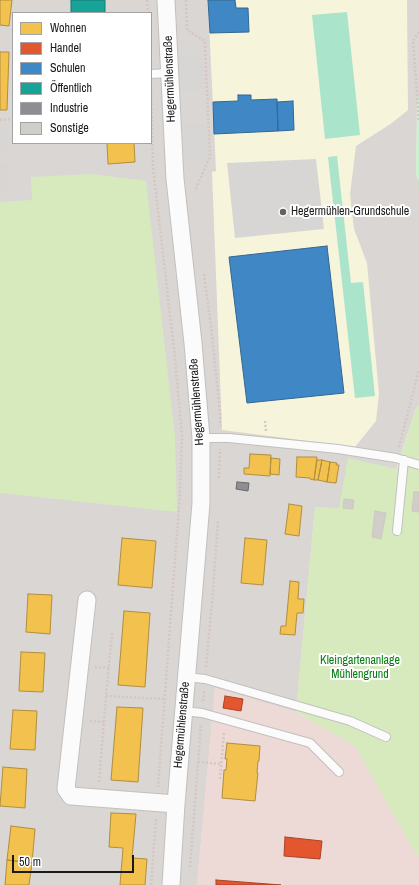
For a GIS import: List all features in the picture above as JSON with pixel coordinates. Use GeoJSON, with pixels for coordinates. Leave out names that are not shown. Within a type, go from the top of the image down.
{"type":"FeatureCollection","features":[{"type":"Feature","properties":{"kind":"street","name":"Hegermühlenstraße"},"geometry":{"type":"LineString","coordinates":[[166,0],[175,179],[193,343],[201,438],[201,503],[183,711],[171,885]]}},
{"type":"Feature","properties":{"kind":"street"},"geometry":{"type":"LineString","coordinates":[[87,600],[66,789],[71,796],[176,804]]}},
{"type":"Feature","properties":{"kind":"lane"},"geometry":{"type":"LineString","coordinates":[[152,74],[170,73]]}},
{"type":"Feature","properties":{"kind":"lane"},"geometry":{"type":"LineString","coordinates":[[201,438],[229,438],[338,448],[400,459],[419,465]]}},
{"type":"Feature","properties":{"kind":"lane"},"geometry":{"type":"LineString","coordinates":[[397,531],[400,459]]}},
{"type":"Feature","properties":{"kind":"lane"},"geometry":{"type":"LineString","coordinates":[[186,677],[205,679],[350,721],[386,737]]}},
{"type":"Feature","properties":{"kind":"lane"},"geometry":{"type":"LineString","coordinates":[[183,711],[202,713],[310,743],[339,772]]}},
{"type":"Feature","properties":{"kind":"path"},"geometry":{"type":"LineString","coordinates":[[147,0],[148,12]]}},
{"type":"Feature","properties":{"kind":"path"},"geometry":{"type":"LineString","coordinates":[[419,32],[413,41],[419,120]]}},
{"type":"Feature","properties":{"kind":"path"},"geometry":{"type":"LineString","coordinates":[[0,120],[12,119]]}},
{"type":"Feature","properties":{"kind":"path"},"geometry":{"type":"LineString","coordinates":[[151,885],[180,493],[182,435],[175,358],[153,167],[152,128]]}},
{"type":"Feature","properties":{"kind":"path"},"geometry":{"type":"LineString","coordinates":[[400,459],[419,370]]}},
{"type":"Feature","properties":{"kind":"path"},"geometry":{"type":"LineString","coordinates":[[98,798],[112,633]]}},
{"type":"Feature","properties":{"kind":"path"},"geometry":{"type":"LineString","coordinates":[[106,696],[164,699]]}},
{"type":"Feature","properties":{"kind":"path"},"geometry":{"type":"LineString","coordinates":[[220,779],[225,719]]}},
{"type":"Feature","properties":{"kind":"path"},"geometry":{"type":"LineString","coordinates":[[198,762],[221,764]]}},
{"type":"Feature","properties":{"kind":"shaded area"},"geometry":{"type":"Polygon","coordinates":[[[0,0],[419,0],[419,96],[417,107],[416,175],[419,181],[419,405],[416,408],[396,469],[339,509],[315,507],[296,712],[215,688],[197,885],[0,885],[0,0]]]}},
{"type":"Feature","properties":{"kind":"shaded area","name":"Hegermühlen-Grundschule"},"geometry":{"type":"Polygon","coordinates":[[[208,0],[407,0],[408,110],[392,123],[356,146],[350,194],[354,229],[367,263],[379,394],[376,421],[355,447],[222,430],[212,172],[216,171],[208,0]]]}},
{"type":"Feature","properties":{"kind":"shaded area"},"geometry":{"type":"Polygon","coordinates":[[[203,54],[204,90],[182,91],[180,55],[203,54]]]}},
{"type":"Feature","properties":{"kind":"shaded area"},"geometry":{"type":"Polygon","coordinates":[[[206,123],[207,159],[185,160],[183,124],[206,123]]]}},
{"type":"Feature","properties":{"kind":"shaded area"},"geometry":{"type":"Polygon","coordinates":[[[0,125],[7,125],[8,154],[0,154],[0,125]]]}},
{"type":"Feature","properties":{"kind":"shaded area"},"geometry":{"type":"Polygon","coordinates":[[[316,159],[324,229],[235,238],[227,163],[316,159]]]}},
{"type":"Feature","properties":{"kind":"shaded area"},"geometry":{"type":"Polygon","coordinates":[[[0,163],[8,163],[8,191],[0,192],[0,163]]]}},
{"type":"Feature","properties":{"kind":"shaded area"},"geometry":{"type":"Polygon","coordinates":[[[215,688],[296,712],[355,746],[419,858],[419,885],[197,885],[215,688]]]}},
{"type":"Feature","properties":{"kind":"green space"},"geometry":{"type":"Polygon","coordinates":[[[347,12],[360,135],[325,139],[312,15],[347,12]]]}},
{"type":"Feature","properties":{"kind":"green space"},"geometry":{"type":"Polygon","coordinates":[[[419,96],[419,181],[416,175],[417,107],[419,96]]]}},
{"type":"Feature","properties":{"kind":"green space"},"geometry":{"type":"Polygon","coordinates":[[[337,156],[351,283],[363,282],[375,396],[355,398],[328,157],[337,156]]]}},
{"type":"Feature","properties":{"kind":"green space"},"geometry":{"type":"Polygon","coordinates":[[[92,174],[146,181],[175,437],[177,512],[0,493],[0,202],[32,200],[31,177],[92,174]]]}},
{"type":"Feature","properties":{"kind":"green space","name":"Kleingartenanlage Mühlengrund"},"geometry":{"type":"Polygon","coordinates":[[[419,405],[419,858],[355,746],[296,712],[315,507],[339,508],[348,458],[397,469],[416,408],[419,405]]]}},
{"type":"Feature","properties":{"kind":"building: Wohnen"},"geometry":{"type":"Polygon","coordinates":[[[0,0],[12,0],[9,26],[0,25],[0,0]]]}},
{"type":"Feature","properties":{"kind":"building: Wohnen"},"geometry":{"type":"Polygon","coordinates":[[[0,52],[9,52],[7,110],[0,110],[0,52]]]}},
{"type":"Feature","properties":{"kind":"building: Wohnen"},"geometry":{"type":"Polygon","coordinates":[[[107,144],[134,144],[135,162],[108,164],[107,144]]]}},
{"type":"Feature","properties":{"kind":"building: Wohnen"},"geometry":{"type":"Polygon","coordinates":[[[250,454],[271,455],[270,476],[244,474],[244,468],[249,468],[250,454]]]}},
{"type":"Feature","properties":{"kind":"building: Wohnen"},"geometry":{"type":"Polygon","coordinates":[[[297,457],[317,457],[314,480],[310,478],[296,477],[297,457]]]}},
{"type":"Feature","properties":{"kind":"building: Wohnen"},"geometry":{"type":"Polygon","coordinates":[[[271,458],[280,459],[279,475],[270,474],[271,458]]]}},
{"type":"Feature","properties":{"kind":"building: Wohnen"},"geometry":{"type":"Polygon","coordinates":[[[317,460],[322,460],[318,480],[314,480],[317,460]]]}},
{"type":"Feature","properties":{"kind":"building: Wohnen"},"geometry":{"type":"Polygon","coordinates":[[[322,460],[330,462],[327,482],[318,480],[322,460]]]}},
{"type":"Feature","properties":{"kind":"building: Wohnen"},"geometry":{"type":"Polygon","coordinates":[[[330,462],[337,463],[336,465],[339,465],[336,483],[327,482],[330,462]]]}},
{"type":"Feature","properties":{"kind":"building: Wohnen"},"geometry":{"type":"Polygon","coordinates":[[[289,504],[302,506],[299,536],[285,534],[289,504]]]}},
{"type":"Feature","properties":{"kind":"building: Wohnen"},"geometry":{"type":"Polygon","coordinates":[[[122,538],[156,541],[152,588],[118,585],[122,538]]]}},
{"type":"Feature","properties":{"kind":"building: Wohnen"},"geometry":{"type":"Polygon","coordinates":[[[245,538],[267,540],[263,585],[241,583],[245,538]]]}},
{"type":"Feature","properties":{"kind":"building: Wohnen"},"geometry":{"type":"Polygon","coordinates":[[[290,581],[299,582],[298,599],[304,599],[303,613],[297,613],[295,635],[280,634],[281,626],[286,626],[290,581]]]}},
{"type":"Feature","properties":{"kind":"building: Wohnen"},"geometry":{"type":"Polygon","coordinates":[[[28,594],[52,595],[50,634],[26,632],[28,594]]]}},
{"type":"Feature","properties":{"kind":"building: Wohnen"},"geometry":{"type":"Polygon","coordinates":[[[124,611],[150,613],[145,687],[118,685],[124,611]]]}},
{"type":"Feature","properties":{"kind":"building: Wohnen"},"geometry":{"type":"Polygon","coordinates":[[[21,652],[45,653],[43,692],[19,691],[21,652]]]}},
{"type":"Feature","properties":{"kind":"building: Wohnen"},"geometry":{"type":"Polygon","coordinates":[[[117,707],[143,708],[138,782],[111,780],[117,707]]]}},
{"type":"Feature","properties":{"kind":"building: Wohnen"},"geometry":{"type":"Polygon","coordinates":[[[13,710],[37,711],[35,750],[10,749],[13,710]]]}},
{"type":"Feature","properties":{"kind":"building: Wohnen"},"geometry":{"type":"Polygon","coordinates":[[[227,743],[260,746],[255,801],[222,798],[224,770],[226,770],[227,759],[225,759],[227,743]]]}},
{"type":"Feature","properties":{"kind":"building: Wohnen"},"geometry":{"type":"Polygon","coordinates":[[[3,767],[27,769],[25,808],[0,806],[3,767]]]}},
{"type":"Feature","properties":{"kind":"building: Wohnen"},"geometry":{"type":"Polygon","coordinates":[[[111,813],[136,814],[132,858],[147,859],[145,885],[120,885],[123,848],[109,847],[111,813]]]}},
{"type":"Feature","properties":{"kind":"building: Wohnen"},"geometry":{"type":"Polygon","coordinates":[[[11,826],[35,829],[32,863],[7,860],[11,826]]]}},
{"type":"Feature","properties":{"kind":"building: Wohnen"},"geometry":{"type":"Polygon","coordinates":[[[7,860],[32,863],[29,885],[5,885],[7,860]]]}},
{"type":"Feature","properties":{"kind":"building: Handel"},"geometry":{"type":"Polygon","coordinates":[[[225,696],[243,699],[241,711],[223,708],[225,696]]]}},
{"type":"Feature","properties":{"kind":"building: Handel"},"geometry":{"type":"Polygon","coordinates":[[[285,837],[322,841],[320,859],[284,856],[285,837]]]}},
{"type":"Feature","properties":{"kind":"building: Handel"},"geometry":{"type":"Polygon","coordinates":[[[216,880],[281,885],[216,885],[216,880]]]}},
{"type":"Feature","properties":{"kind":"building: Schulen"},"geometry":{"type":"Polygon","coordinates":[[[208,0],[235,0],[236,8],[248,8],[249,32],[210,33],[208,0]]]}},
{"type":"Feature","properties":{"kind":"building: Schulen"},"geometry":{"type":"Polygon","coordinates":[[[238,95],[251,95],[251,100],[277,99],[278,131],[214,134],[213,102],[238,101],[238,95]]]}},
{"type":"Feature","properties":{"kind":"building: Schulen"},"geometry":{"type":"Polygon","coordinates":[[[293,101],[294,130],[278,131],[277,102],[293,101]]]}},
{"type":"Feature","properties":{"kind":"building: Schulen"},"geometry":{"type":"Polygon","coordinates":[[[327,246],[344,393],[247,403],[229,257],[327,246]]]}},
{"type":"Feature","properties":{"kind":"building: Öffentlich"},"geometry":{"type":"Polygon","coordinates":[[[71,0],[105,0],[105,12],[71,12],[71,0]]]}},
{"type":"Feature","properties":{"kind":"building: Industrie"},"geometry":{"type":"Polygon","coordinates":[[[237,482],[249,483],[248,491],[236,489],[237,482]]]}},
{"type":"Feature","properties":{"kind":"building: Sonstige"},"geometry":{"type":"Polygon","coordinates":[[[414,492],[419,492],[419,512],[412,511],[414,492]]]}},
{"type":"Feature","properties":{"kind":"building: Sonstige"},"geometry":{"type":"Polygon","coordinates":[[[344,499],[354,500],[353,509],[343,508],[344,499]]]}},
{"type":"Feature","properties":{"kind":"building: Sonstige"},"geometry":{"type":"Polygon","coordinates":[[[375,511],[386,513],[381,539],[372,537],[375,511]]]}},
{"type":"Feature","properties":{"kind":"place","name":"Hegermühlen-Grundschule"},"geometry":{"type":"Point","coordinates":[283,212]}}]}
